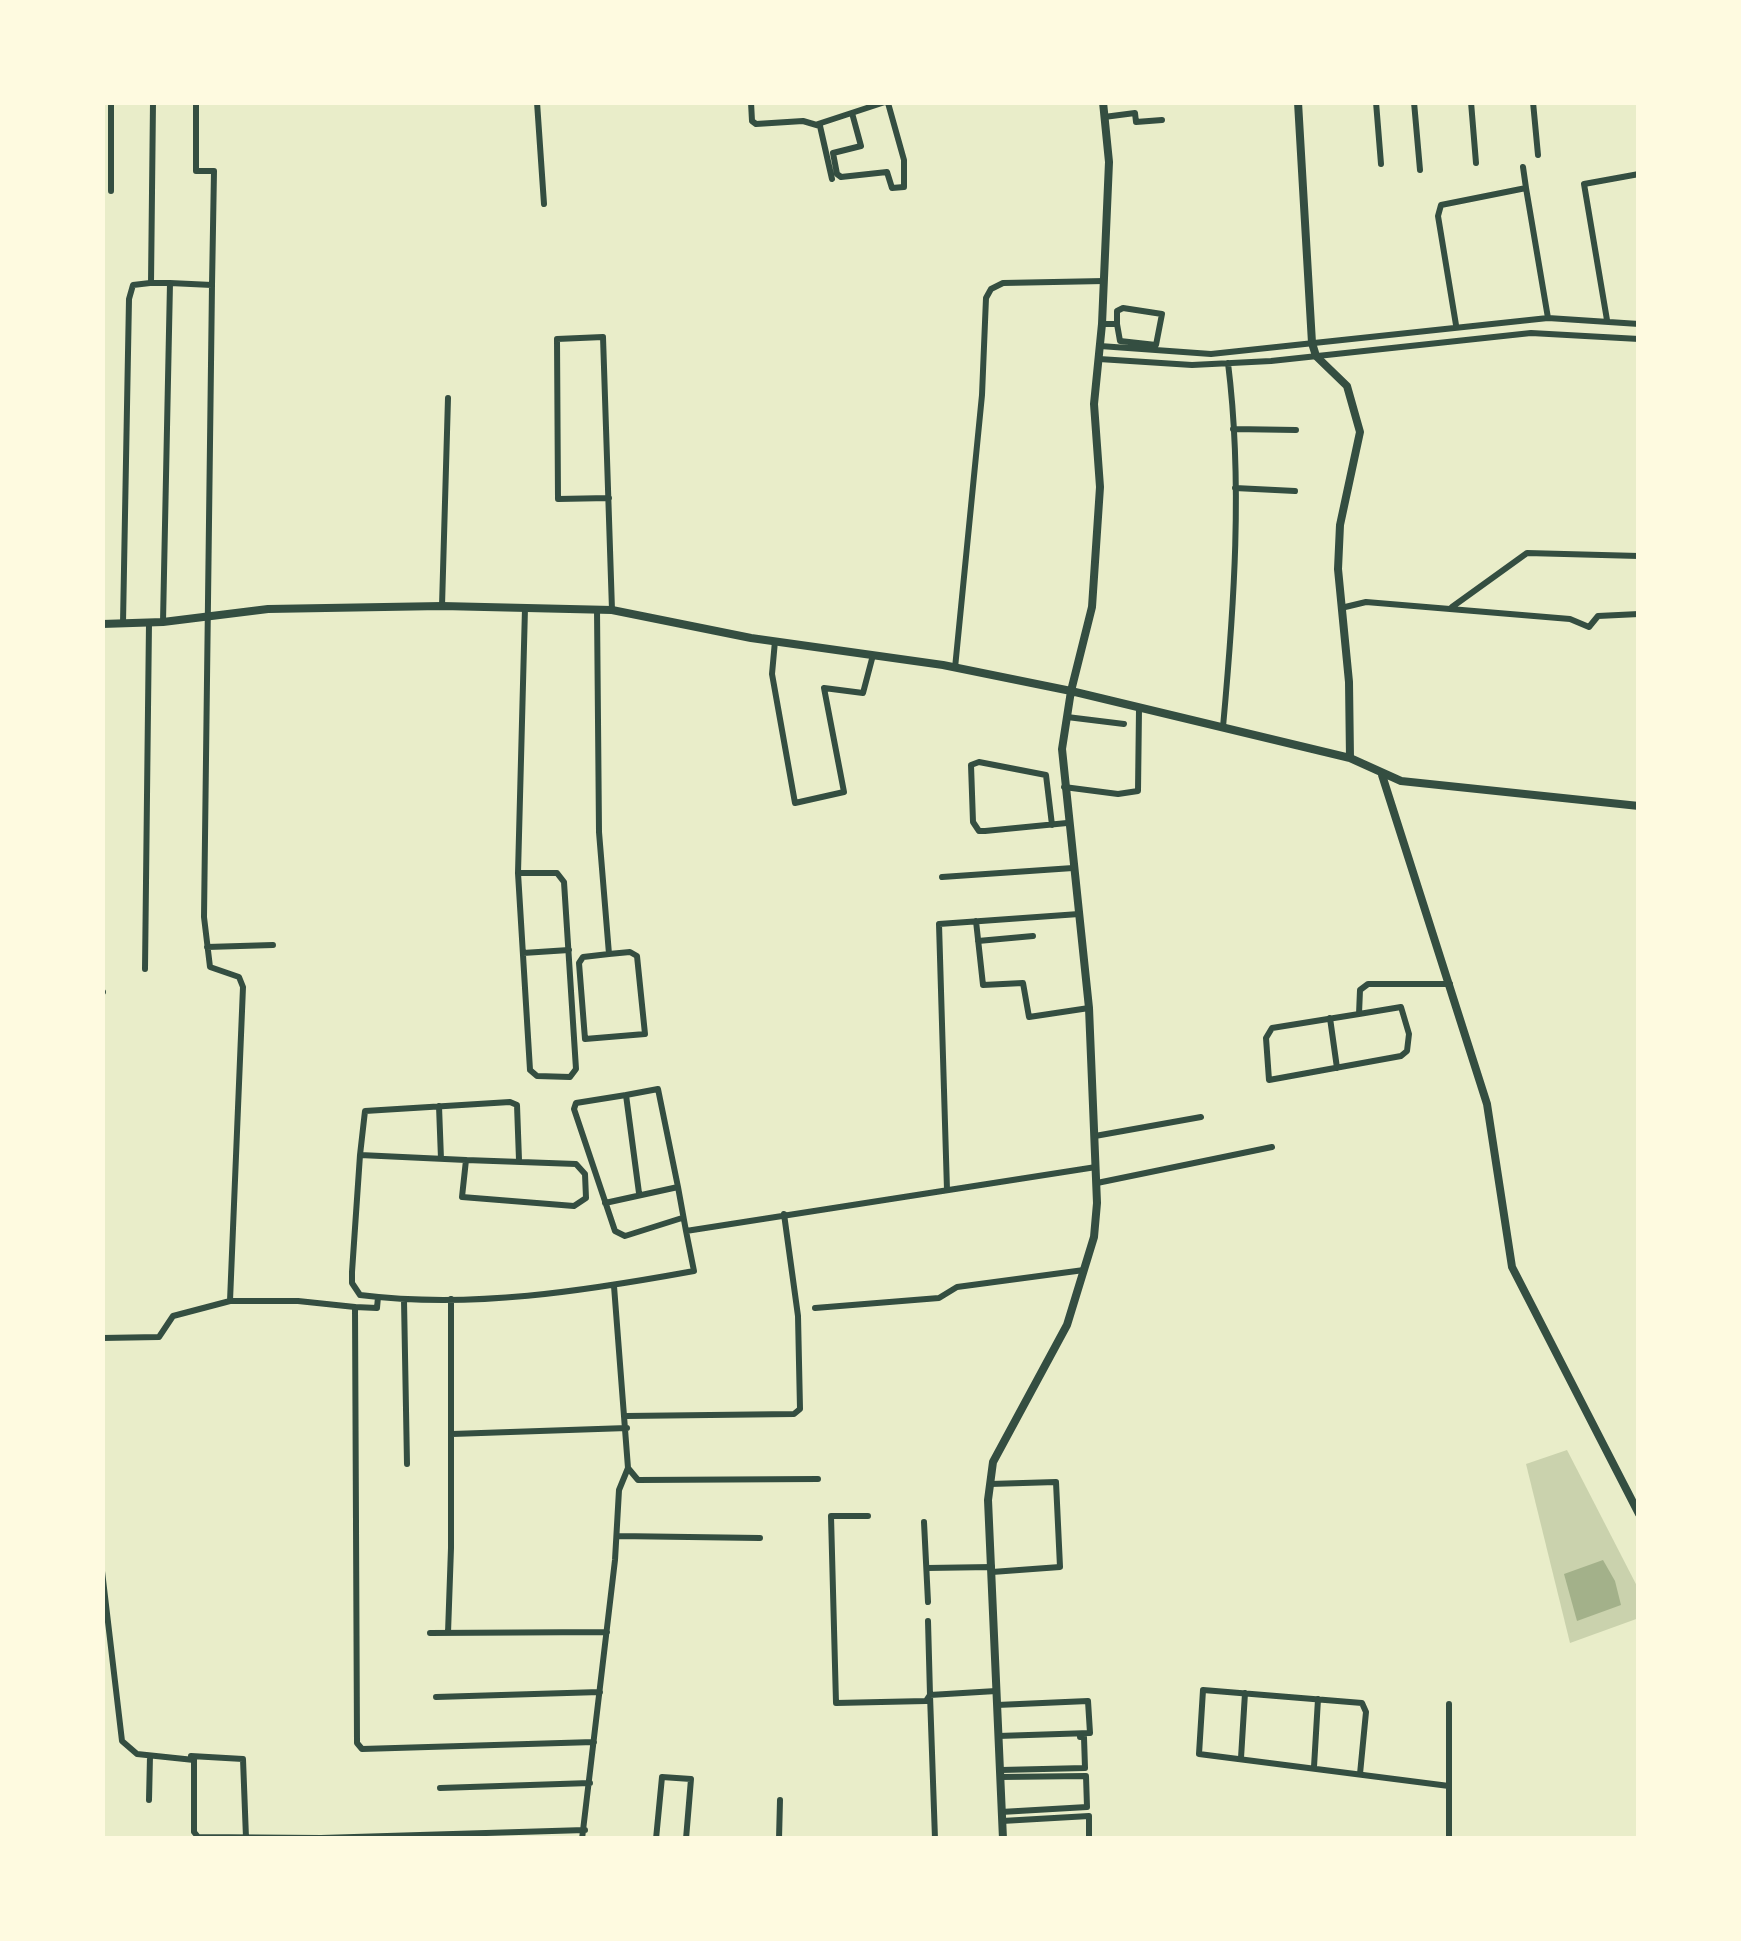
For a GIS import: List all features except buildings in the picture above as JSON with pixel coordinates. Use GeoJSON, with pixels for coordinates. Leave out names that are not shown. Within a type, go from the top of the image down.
{"type":"FeatureCollection","features":[{"type":"Feature","properties":{"kind":"street"},"geometry":{"type":"LineString","coordinates":[[111,102],[111,191]]}},
{"type":"Feature","properties":{"kind":"street"},"geometry":{"type":"LineString","coordinates":[[151,283],[152,102]]}},
{"type":"Feature","properties":{"kind":"street"},"geometry":{"type":"LineString","coordinates":[[196,102],[196,171],[214,171],[204,775],[207,947],[210,967],[238,977],[243,987],[230,1301]]}},
{"type":"Feature","properties":{"kind":"street"},"geometry":{"type":"LineString","coordinates":[[537,102],[544,204]]}},
{"type":"Feature","properties":{"kind":"street"},"geometry":{"type":"LineString","coordinates":[[752,102],[756,124],[818,124],[852,113],[887,104],[904,160],[904,187],[892,188],[887,172],[837,174],[834,152],[860,146],[852,113]]}},
{"type":"Feature","properties":{"kind":"street"},"geometry":{"type":"LineString","coordinates":[[1003,1839],[989,1484],[993,1462],[1056,1350],[1094,1237],[1097,1183],[1089,1008],[1062,749],[1093,607],[1100,487],[1094,404],[1109,162],[1103,102]]}},
{"type":"Feature","properties":{"kind":"street"},"geometry":{"type":"LineString","coordinates":[[1298,102],[1312,343],[1316,356],[1348,386],[1360,432],[1340,525],[1350,758]]}},
{"type":"Feature","properties":{"kind":"street"},"geometry":{"type":"LineString","coordinates":[[1376,102],[1381,164]]}},
{"type":"Feature","properties":{"kind":"street"},"geometry":{"type":"LineString","coordinates":[[1414,102],[1420,170]]}},
{"type":"Feature","properties":{"kind":"street"},"geometry":{"type":"LineString","coordinates":[[1471,102],[1476,163]]}},
{"type":"Feature","properties":{"kind":"street"},"geometry":{"type":"LineString","coordinates":[[1533,102],[1538,155]]}},
{"type":"Feature","properties":{"kind":"street"},"geometry":{"type":"LineString","coordinates":[[1104,117],[1136,113],[1136,122],[1162,119]]}},
{"type":"Feature","properties":{"kind":"street"},"geometry":{"type":"LineString","coordinates":[[818,124],[823,129],[832,179]]}},
{"type":"Feature","properties":{"kind":"street"},"geometry":{"type":"LineString","coordinates":[[1523,167],[1548,318]]}},
{"type":"Feature","properties":{"kind":"street"},"geometry":{"type":"LineString","coordinates":[[1607,321],[1584,184],[1639,174]]}},
{"type":"Feature","properties":{"kind":"street"},"geometry":{"type":"LineString","coordinates":[[1456,325],[1438,215],[1441,205],[1526,188]]}},
{"type":"Feature","properties":{"kind":"street"},"geometry":{"type":"LineString","coordinates":[[955,668],[982,395],[986,298],[991,289],[1003,284],[1104,281]]}},
{"type":"Feature","properties":{"kind":"street"},"geometry":{"type":"LineString","coordinates":[[163,622],[170,284]]}},
{"type":"Feature","properties":{"kind":"street"},"geometry":{"type":"LineString","coordinates":[[123,623],[129,299],[133,285],[212,285]]}},
{"type":"Feature","properties":{"kind":"street"},"geometry":{"type":"LineString","coordinates":[[1123,308],[1162,314],[1156,345],[1120,341],[1117,324],[1118,311],[1123,308]]}},
{"type":"Feature","properties":{"kind":"street"},"geometry":{"type":"LineString","coordinates":[[1100,346],[1211,354],[1548,318],[1639,324]]}},
{"type":"Feature","properties":{"kind":"street"},"geometry":{"type":"LineString","coordinates":[[1102,324],[1117,324]]}},
{"type":"Feature","properties":{"kind":"street"},"geometry":{"type":"LineString","coordinates":[[1098,359],[1228,363],[1531,333],[1639,339]]}},
{"type":"Feature","properties":{"kind":"street"},"geometry":{"type":"LineString","coordinates":[[609,498],[558,499],[557,339],[603,338],[609,498],[612,610]]}},
{"type":"Feature","properties":{"kind":"street"},"geometry":{"type":"LineString","coordinates":[[1222,730],[1235,488],[1228,363]]}},
{"type":"Feature","properties":{"kind":"street"},"geometry":{"type":"LineString","coordinates":[[442,606],[448,398]]}},
{"type":"Feature","properties":{"kind":"street"},"geometry":{"type":"LineString","coordinates":[[1234,429],[1295,430]]}},
{"type":"Feature","properties":{"kind":"street"},"geometry":{"type":"LineString","coordinates":[[1235,488],[1295,490]]}},
{"type":"Feature","properties":{"kind":"street"},"geometry":{"type":"LineString","coordinates":[[1449,609],[1527,553],[1639,556]]}},
{"type":"Feature","properties":{"kind":"street"},"geometry":{"type":"LineString","coordinates":[[1341,608],[1366,602],[1570,619],[1588,626],[1598,616],[1639,614]]}},
{"type":"Feature","properties":{"kind":"street"},"geometry":{"type":"LineString","coordinates":[[518,873],[562,876],[577,1069],[565,1078],[536,1076],[530,1070],[518,873],[525,608]]}},
{"type":"Feature","properties":{"kind":"street"},"geometry":{"type":"LineString","coordinates":[[102,624],[268,609],[612,610],[1071,691],[1350,758],[1402,781],[1639,806]]}},
{"type":"Feature","properties":{"kind":"street"},"geometry":{"type":"LineString","coordinates":[[597,609],[598,832],[609,954]]}},
{"type":"Feature","properties":{"kind":"street"},"geometry":{"type":"LineString","coordinates":[[145,969],[149,622]]}},
{"type":"Feature","properties":{"kind":"street"},"geometry":{"type":"LineString","coordinates":[[775,641],[772,674],[795,803],[844,792],[824,688],[863,693],[873,655]]}},
{"type":"Feature","properties":{"kind":"street"},"geometry":{"type":"LineString","coordinates":[[1064,787],[1118,794],[1138,791],[1139,709]]}},
{"type":"Feature","properties":{"kind":"street"},"geometry":{"type":"LineString","coordinates":[[1067,717],[1124,724]]}},
{"type":"Feature","properties":{"kind":"street"},"geometry":{"type":"LineString","coordinates":[[1052,825],[1046,775],[979,762],[971,765],[973,822],[979,831],[1052,825],[1067,823]]}},
{"type":"Feature","properties":{"kind":"street"},"geometry":{"type":"LineString","coordinates":[[1381,774],[1486,1104],[1507,1250],[1521,1289],[1639,1514]]}},
{"type":"Feature","properties":{"kind":"street"},"geometry":{"type":"LineString","coordinates":[[942,877],[1073,868]]}},
{"type":"Feature","properties":{"kind":"street"},"geometry":{"type":"LineString","coordinates":[[946,1190],[939,924],[1078,914]]}},
{"type":"Feature","properties":{"kind":"street"},"geometry":{"type":"LineString","coordinates":[[976,921],[983,985],[1024,984],[1028,1016],[1089,1008]]}},
{"type":"Feature","properties":{"kind":"street"},"geometry":{"type":"LineString","coordinates":[[978,941],[1033,936]]}},
{"type":"Feature","properties":{"kind":"street"},"geometry":{"type":"LineString","coordinates":[[207,947],[273,945]]}},
{"type":"Feature","properties":{"kind":"street"},"geometry":{"type":"LineString","coordinates":[[523,953],[569,950]]}},
{"type":"Feature","properties":{"kind":"street"},"geometry":{"type":"LineString","coordinates":[[609,954],[637,956],[645,1034],[585,1040],[579,963],[583,957],[609,954]]}},
{"type":"Feature","properties":{"kind":"street"},"geometry":{"type":"LineString","coordinates":[[1359,1014],[1362,986],[1450,984]]}},
{"type":"Feature","properties":{"kind":"street"},"geometry":{"type":"LineString","coordinates":[[1401,1007],[1409,1034],[1407,1051],[1401,1056],[1269,1080],[1268,1031],[1359,1014],[1401,1007]]}},
{"type":"Feature","properties":{"kind":"street"},"geometry":{"type":"LineString","coordinates":[[1330,1018],[1336,1068]]}},
{"type":"Feature","properties":{"kind":"street"},"geometry":{"type":"LineString","coordinates":[[519,1162],[514,1102],[364,1111],[352,1283],[360,1294],[404,1299],[526,1297],[694,1271],[658,1089],[582,1100],[574,1108],[618,1235],[682,1218]]}},
{"type":"Feature","properties":{"kind":"street"},"geometry":{"type":"LineString","coordinates":[[626,1095],[639,1193]]}},
{"type":"Feature","properties":{"kind":"street"},"geometry":{"type":"LineString","coordinates":[[439,1106],[441,1159]]}},
{"type":"Feature","properties":{"kind":"street"},"geometry":{"type":"LineString","coordinates":[[1095,1136],[1201,1117]]}},
{"type":"Feature","properties":{"kind":"street"},"geometry":{"type":"LineString","coordinates":[[1097,1183],[1272,1147]]}},
{"type":"Feature","properties":{"kind":"street"},"geometry":{"type":"LineString","coordinates":[[360,1156],[441,1159],[519,1162],[580,1165],[585,1174],[584,1202],[574,1206],[462,1197],[466,1160]]}},
{"type":"Feature","properties":{"kind":"street"},"geometry":{"type":"LineString","coordinates":[[686,1231],[1096,1167]]}},
{"type":"Feature","properties":{"kind":"street"},"geometry":{"type":"LineString","coordinates":[[605,1203],[678,1187]]}},
{"type":"Feature","properties":{"kind":"street"},"geometry":{"type":"LineString","coordinates":[[626,1416],[794,1414],[800,1409],[798,1316],[784,1214]]}},
{"type":"Feature","properties":{"kind":"street"},"geometry":{"type":"LineString","coordinates":[[815,1308],[939,1298],[957,1287],[1084,1270]]}},
{"type":"Feature","properties":{"kind":"street"},"geometry":{"type":"LineString","coordinates":[[614,1286],[632,1478],[818,1479]]}},
{"type":"Feature","properties":{"kind":"street"},"geometry":{"type":"LineString","coordinates":[[102,1338],[164,1335],[173,1316],[230,1301],[376,1308],[378,1297]]}},
{"type":"Feature","properties":{"kind":"street"},"geometry":{"type":"LineString","coordinates":[[404,1299],[407,1464]]}},
{"type":"Feature","properties":{"kind":"street"},"geometry":{"type":"LineString","coordinates":[[448,1633],[451,1299]]}},
{"type":"Feature","properties":{"kind":"street"},"geometry":{"type":"LineString","coordinates":[[355,1307],[357,1743],[362,1749],[594,1742]]}},
{"type":"Feature","properties":{"kind":"street"},"geometry":{"type":"LineString","coordinates":[[452,1434],[627,1428]]}},
{"type":"Feature","properties":{"kind":"street"},"geometry":{"type":"LineString","coordinates":[[191,1756],[195,1765],[194,1832],[205,1838],[584,1834],[619,1490],[628,1468]]}},
{"type":"Feature","properties":{"kind":"street"},"geometry":{"type":"LineString","coordinates":[[927,1568],[1060,1567],[1056,1482],[989,1484]]}},
{"type":"Feature","properties":{"kind":"street"},"geometry":{"type":"LineString","coordinates":[[868,1516],[831,1516],[836,1703],[926,1701],[930,1695]]}},
{"type":"Feature","properties":{"kind":"street"},"geometry":{"type":"LineString","coordinates":[[924,1522],[928,1602]]}},
{"type":"Feature","properties":{"kind":"street"},"geometry":{"type":"LineString","coordinates":[[616,1536],[760,1538]]}},
{"type":"Feature","properties":{"kind":"street"},"geometry":{"type":"LineString","coordinates":[[102,1571],[106,1646],[122,1741],[131,1752],[150,1755],[243,1759],[246,1838]]}},
{"type":"Feature","properties":{"kind":"street"},"geometry":{"type":"LineString","coordinates":[[928,1621],[935,1839]]}},
{"type":"Feature","properties":{"kind":"street"},"geometry":{"type":"LineString","coordinates":[[430,1633],[607,1632]]}},
{"type":"Feature","properties":{"kind":"street"},"geometry":{"type":"LineString","coordinates":[[102,1690],[115,1688]]}},
{"type":"Feature","properties":{"kind":"street"},"geometry":{"type":"LineString","coordinates":[[1360,1774],[1366,1706],[1203,1690],[1199,1754],[1449,1786]]}},
{"type":"Feature","properties":{"kind":"street"},"geometry":{"type":"LineString","coordinates":[[930,1695],[996,1691]]}},
{"type":"Feature","properties":{"kind":"street"},"geometry":{"type":"LineString","coordinates":[[436,1697],[600,1692]]}},
{"type":"Feature","properties":{"kind":"street"},"geometry":{"type":"LineString","coordinates":[[1241,1758],[1245,1694]]}},
{"type":"Feature","properties":{"kind":"street"},"geometry":{"type":"LineString","coordinates":[[1313,1767],[1318,1699]]}},
{"type":"Feature","properties":{"kind":"street"},"geometry":{"type":"LineString","coordinates":[[997,1706],[1088,1701],[1090,1733],[998,1738]]}},
{"type":"Feature","properties":{"kind":"street"},"geometry":{"type":"LineString","coordinates":[[1449,1704],[1449,1839]]}},
{"type":"Feature","properties":{"kind":"street"},"geometry":{"type":"LineString","coordinates":[[998,1738],[1084,1737],[1085,1768],[1000,1774]]}},
{"type":"Feature","properties":{"kind":"street"},"geometry":{"type":"LineString","coordinates":[[149,1801],[150,1755]]}},
{"type":"Feature","properties":{"kind":"street"},"geometry":{"type":"LineString","coordinates":[[1000,1774],[1086,1776],[1087,1792],[1087,1807],[1002,1817]]}},
{"type":"Feature","properties":{"kind":"street"},"geometry":{"type":"LineString","coordinates":[[656,1839],[662,1777],[691,1779],[686,1839]]}},
{"type":"Feature","properties":{"kind":"street"},"geometry":{"type":"LineString","coordinates":[[440,1788],[590,1783]]}},
{"type":"Feature","properties":{"kind":"street"},"geometry":{"type":"LineString","coordinates":[[779,1839],[780,1800]]}},
{"type":"Feature","properties":{"kind":"street"},"geometry":{"type":"LineString","coordinates":[[1002,1817],[1089,1816],[1089,1839]]}},
{"type":"Feature","properties":{"kind":"shaded area"},"geometry":{"type":"Polygon","coordinates":[[[1567,1450],[1639,1590],[1639,1618],[1570,1643],[1526,1464],[1567,1450]]]}},
{"type":"Feature","properties":{"kind":"shaded area"},"geometry":{"type":"Polygon","coordinates":[[[1603,1560],[1621,1605],[1577,1621],[1564,1574],[1603,1560]]]}}]}
